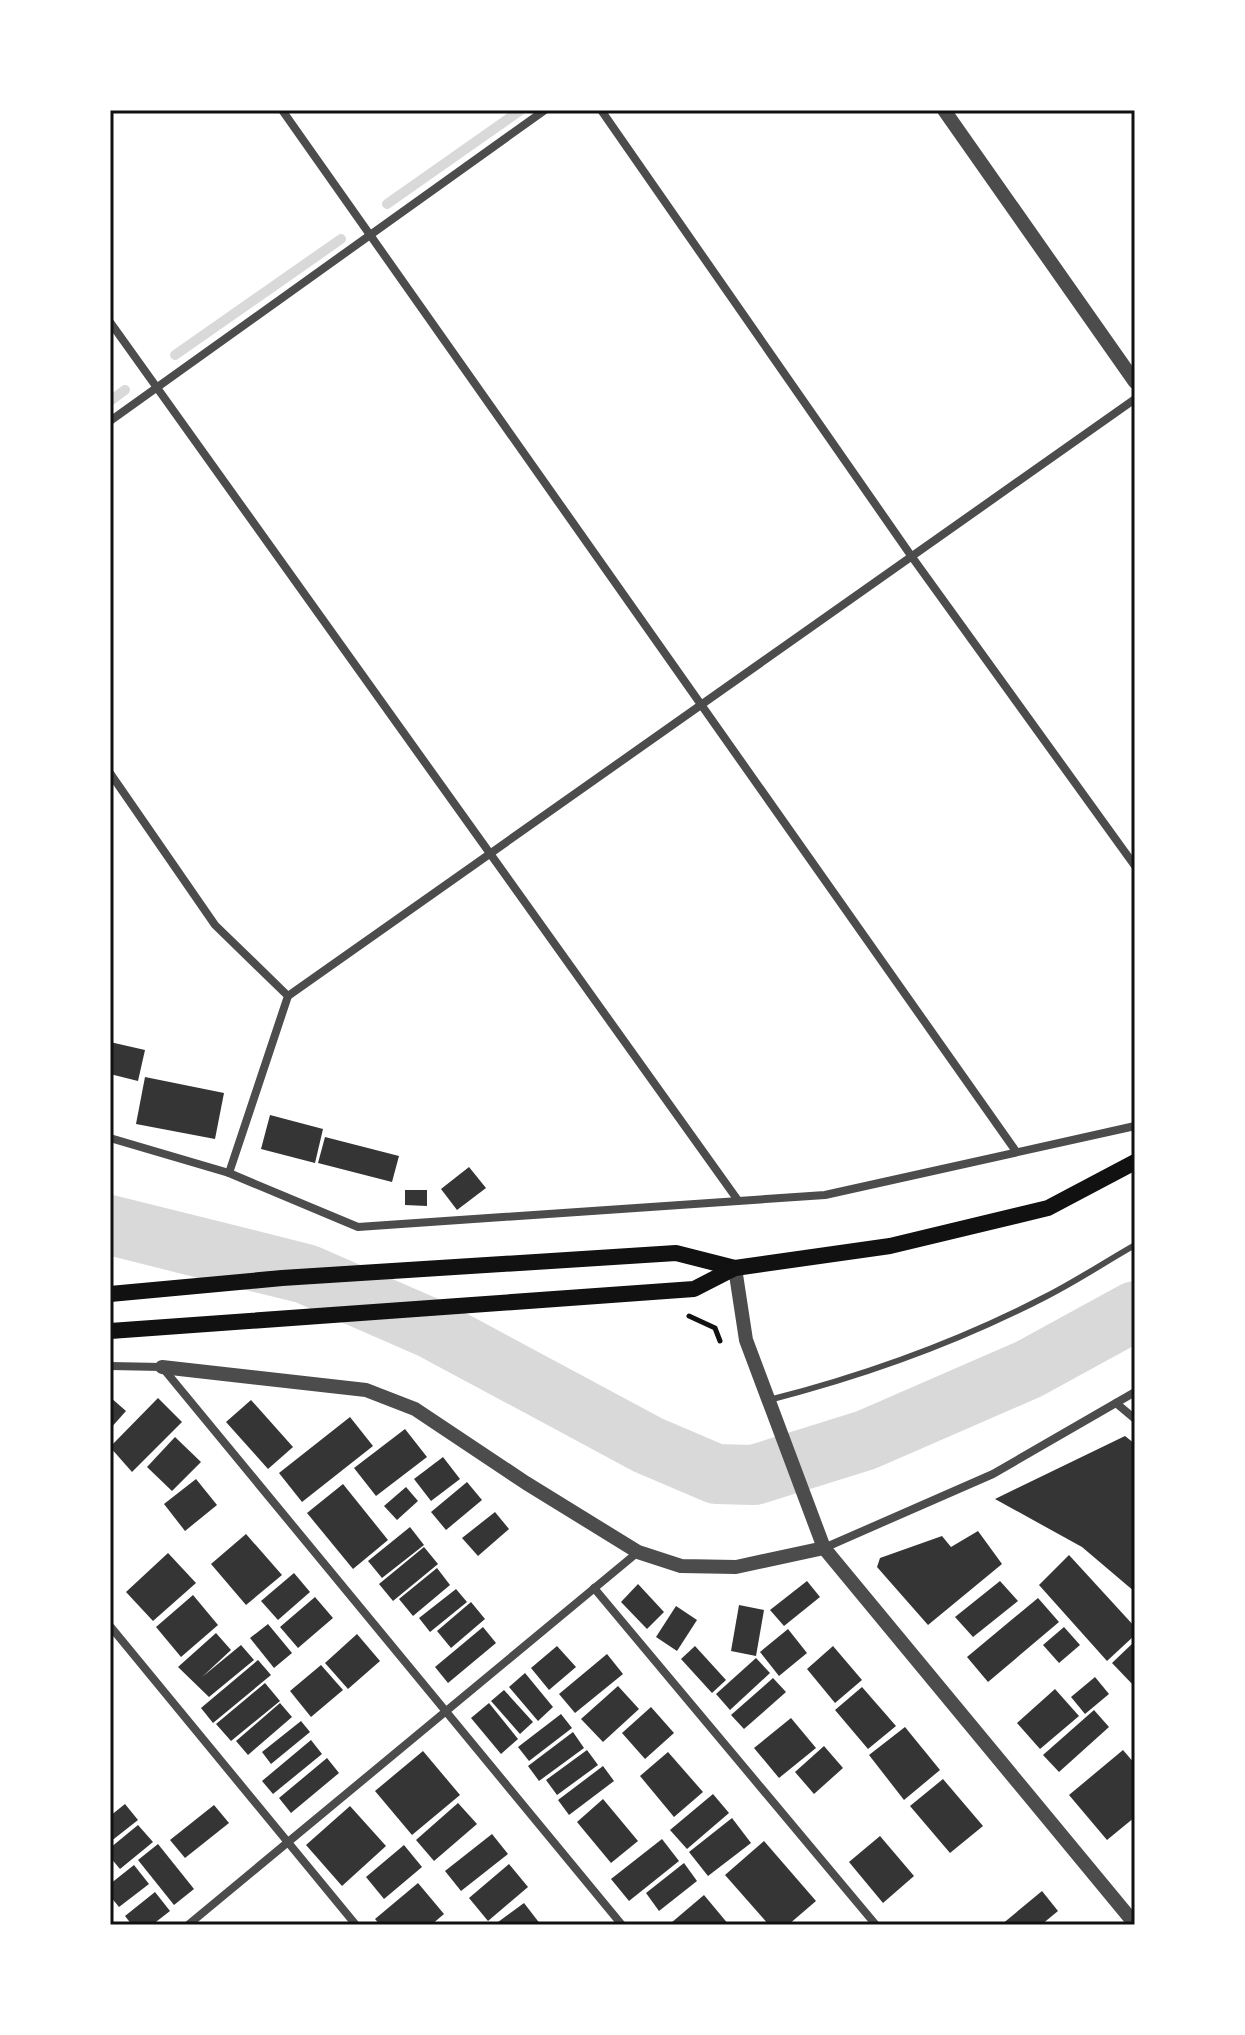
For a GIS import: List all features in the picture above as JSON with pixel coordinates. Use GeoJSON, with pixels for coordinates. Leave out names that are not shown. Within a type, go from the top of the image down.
{"type":"FeatureCollection","features":[{"type":"Feature","properties":{"kind":"main road"},"geometry":{"type":"LineString","coordinates":[[110,1331],[694,1289],[735,1268],[890,1246],[1048,1208],[1135,1162]]}},
{"type":"Feature","properties":{"kind":"main road"},"geometry":{"type":"LineString","coordinates":[[110,1294],[282,1278],[676,1253],[735,1268]]}},
{"type":"Feature","properties":{"kind":"street"},"geometry":{"type":"LineString","coordinates":[[282,110],[373,234],[1015,1150]]}},
{"type":"Feature","properties":{"kind":"street"},"geometry":{"type":"LineString","coordinates":[[110,421],[545,110]]}},
{"type":"Feature","properties":{"kind":"street"},"geometry":{"type":"LineString","coordinates":[[601,110],[912,557],[1135,866]]}},
{"type":"Feature","properties":{"kind":"street"},"geometry":{"type":"LineString","coordinates":[[944,110],[1135,382]]}},
{"type":"Feature","properties":{"kind":"street"},"geometry":{"type":"LineString","coordinates":[[110,322],[737,1199]]}},
{"type":"Feature","properties":{"kind":"street"},"geometry":{"type":"LineString","coordinates":[[229,1173],[288,996],[704,706],[1135,399]]}},
{"type":"Feature","properties":{"kind":"street"},"geometry":{"type":"LineString","coordinates":[[110,773],[215,925],[288,996]]}},
{"type":"Feature","properties":{"kind":"street"},"geometry":{"type":"LineString","coordinates":[[110,1138],[229,1173],[358,1227],[825,1195],[1015,1150],[1135,1126]]}},
{"type":"Feature","properties":{"kind":"street"},"geometry":{"type":"LineString","coordinates":[[735,1268],[746,1340],[824,1548],[1135,1924]]}},
{"type":"Feature","properties":{"kind":"street"},"geometry":{"type":"LineString","coordinates":[[110,1366],[162,1367],[366,1390],[415,1409],[638,1552],[681,1566],[736,1567],[824,1548],[993,1474],[1135,1392]]}},
{"type":"Feature","properties":{"kind":"street"},"geometry":{"type":"LineString","coordinates":[[162,1367],[622,1925]]}},
{"type":"Feature","properties":{"kind":"street"},"geometry":{"type":"LineString","coordinates":[[1116,1403],[1135,1419]]}},
{"type":"Feature","properties":{"kind":"street"},"geometry":{"type":"LineString","coordinates":[[188,1925],[638,1552]]}},
{"type":"Feature","properties":{"kind":"street"},"geometry":{"type":"LineString","coordinates":[[594,1588],[876,1925]]}},
{"type":"Feature","properties":{"kind":"street"},"geometry":{"type":"LineString","coordinates":[[110,1626],[356,1925]]}},
{"type":"Feature","properties":{"kind":"lane"},"geometry":{"type":"LineString","coordinates":[[769,1400],[844,1381],[954,1337],[1044,1298],[1135,1245]]}},
{"type":"Feature","properties":{"kind":"building"},"geometry":{"type":"Polygon","coordinates":[[[110,1042],[145,1050],[138,1081],[110,1074],[110,1042]]]}},
{"type":"Feature","properties":{"kind":"building"},"geometry":{"type":"Polygon","coordinates":[[[145,1077],[224,1093],[215,1139],[136,1124],[145,1077]]]}},
{"type":"Feature","properties":{"kind":"building"},"geometry":{"type":"Polygon","coordinates":[[[270,1115],[323,1129],[315,1163],[261,1149],[270,1115]]]}},
{"type":"Feature","properties":{"kind":"building"},"geometry":{"type":"Polygon","coordinates":[[[325,1137],[399,1156],[392,1182],[318,1163],[325,1137]]]}},
{"type":"Feature","properties":{"kind":"building"},"geometry":{"type":"Polygon","coordinates":[[[469,1167],[486,1188],[457,1210],[441,1189],[469,1167]]]}},
{"type":"Feature","properties":{"kind":"building"},"geometry":{"type":"Polygon","coordinates":[[[405,1190],[427,1190],[427,1206],[405,1205],[405,1190]]]}},
{"type":"Feature","properties":{"kind":"building"},"geometry":{"type":"Polygon","coordinates":[[[110,1397],[126,1411],[110,1429],[110,1397]]]}},
{"type":"Feature","properties":{"kind":"building"},"geometry":{"type":"Polygon","coordinates":[[[158,1398],[182,1422],[132,1472],[110,1447],[158,1398]]]}},
{"type":"Feature","properties":{"kind":"building"},"geometry":{"type":"Polygon","coordinates":[[[251,1400],[293,1447],[268,1469],[226,1422],[251,1400]]]}},
{"type":"Feature","properties":{"kind":"building"},"geometry":{"type":"Polygon","coordinates":[[[350,1417],[373,1446],[302,1502],[279,1473],[350,1417]]]}},
{"type":"Feature","properties":{"kind":"building"},"geometry":{"type":"Polygon","coordinates":[[[405,1429],[427,1457],[376,1496],[354,1468],[405,1429]]]}},
{"type":"Feature","properties":{"kind":"building"},"geometry":{"type":"Polygon","coordinates":[[[1125,1436],[1135,1444],[1135,1592],[1082,1547],[995,1499],[1125,1436]]]}},
{"type":"Feature","properties":{"kind":"building"},"geometry":{"type":"Polygon","coordinates":[[[175,1437],[201,1462],[172,1491],[147,1467],[175,1437]]]}},
{"type":"Feature","properties":{"kind":"building"},"geometry":{"type":"Polygon","coordinates":[[[443,1457],[460,1479],[431,1501],[414,1479],[443,1457]]]}},
{"type":"Feature","properties":{"kind":"building"},"geometry":{"type":"Polygon","coordinates":[[[196,1479],[217,1505],[185,1531],[164,1504],[196,1479]]]}},
{"type":"Feature","properties":{"kind":"building"},"geometry":{"type":"Polygon","coordinates":[[[467,1482],[482,1500],[446,1530],[431,1512],[467,1482]]]}},
{"type":"Feature","properties":{"kind":"building"},"geometry":{"type":"Polygon","coordinates":[[[343,1484],[388,1540],[353,1569],[307,1513],[343,1484]]]}},
{"type":"Feature","properties":{"kind":"building"},"geometry":{"type":"Polygon","coordinates":[[[406,1487],[418,1501],[397,1520],[384,1506],[406,1487]]]}},
{"type":"Feature","properties":{"kind":"building"},"geometry":{"type":"Polygon","coordinates":[[[495,1512],[509,1529],[478,1556],[462,1538],[495,1512]]]}},
{"type":"Feature","properties":{"kind":"building"},"geometry":{"type":"Polygon","coordinates":[[[410,1527],[424,1545],[382,1578],[368,1561],[410,1527]]]}},
{"type":"Feature","properties":{"kind":"building"},"geometry":{"type":"Polygon","coordinates":[[[978,1531],[1002,1564],[928,1625],[877,1567],[880,1558],[942,1536],[951,1547],[978,1531]]]}},
{"type":"Feature","properties":{"kind":"building"},"geometry":{"type":"Polygon","coordinates":[[[246,1534],[282,1575],[246,1605],[211,1564],[246,1534]]]}},
{"type":"Feature","properties":{"kind":"building"},"geometry":{"type":"Polygon","coordinates":[[[424,1547],[438,1564],[393,1601],[379,1584],[424,1547]]]}},
{"type":"Feature","properties":{"kind":"building"},"geometry":{"type":"Polygon","coordinates":[[[168,1553],[196,1583],[153,1621],[126,1592],[168,1553]]]}},
{"type":"Feature","properties":{"kind":"building"},"geometry":{"type":"Polygon","coordinates":[[[1069,1555],[1135,1627],[1135,1635],[1107,1661],[1039,1585],[1069,1555]]]}},
{"type":"Feature","properties":{"kind":"building"},"geometry":{"type":"Polygon","coordinates":[[[437,1568],[450,1585],[413,1616],[399,1599],[437,1568]]]}},
{"type":"Feature","properties":{"kind":"building"},"geometry":{"type":"Polygon","coordinates":[[[294,1573],[310,1592],[278,1620],[261,1601],[294,1573]]]}},
{"type":"Feature","properties":{"kind":"building"},"geometry":{"type":"Polygon","coordinates":[[[807,1581],[820,1597],[784,1626],[770,1610],[807,1581]]]}},
{"type":"Feature","properties":{"kind":"building"},"geometry":{"type":"Polygon","coordinates":[[[1000,1581],[1018,1601],[973,1637],[955,1617],[1000,1581]]]}},
{"type":"Feature","properties":{"kind":"building"},"geometry":{"type":"Polygon","coordinates":[[[638,1584],[664,1612],[647,1629],[621,1602],[638,1584]]]}},
{"type":"Feature","properties":{"kind":"building"},"geometry":{"type":"Polygon","coordinates":[[[456,1589],[467,1602],[430,1632],[419,1618],[456,1589]]]}},
{"type":"Feature","properties":{"kind":"building"},"geometry":{"type":"Polygon","coordinates":[[[193,1595],[218,1625],[181,1657],[156,1627],[193,1595]]]}},
{"type":"Feature","properties":{"kind":"building"},"geometry":{"type":"Polygon","coordinates":[[[315,1597],[333,1618],[298,1648],[280,1627],[315,1597]]]}},
{"type":"Feature","properties":{"kind":"building"},"geometry":{"type":"Polygon","coordinates":[[[1038,1598],[1059,1622],[988,1682],[967,1657],[1038,1598]]]}},
{"type":"Feature","properties":{"kind":"building"},"geometry":{"type":"Polygon","coordinates":[[[471,1602],[485,1619],[451,1648],[437,1631],[471,1602]]]}},
{"type":"Feature","properties":{"kind":"building"},"geometry":{"type":"Polygon","coordinates":[[[739,1605],[764,1610],[756,1656],[731,1651],[739,1605]]]}},
{"type":"Feature","properties":{"kind":"building"},"geometry":{"type":"Polygon","coordinates":[[[676,1606],[697,1620],[677,1651],[656,1637],[676,1606]]]}},
{"type":"Feature","properties":{"kind":"building"},"geometry":{"type":"Polygon","coordinates":[[[268,1624],[292,1653],[274,1668],[250,1638],[268,1624]]]}},
{"type":"Feature","properties":{"kind":"building"},"geometry":{"type":"Polygon","coordinates":[[[483,1627],[496,1643],[448,1683],[435,1667],[483,1627]]]}},
{"type":"Feature","properties":{"kind":"building"},"geometry":{"type":"Polygon","coordinates":[[[1064,1627],[1080,1645],[1059,1663],[1043,1645],[1064,1627]]]}},
{"type":"Feature","properties":{"kind":"building"},"geometry":{"type":"Polygon","coordinates":[[[788,1629],[807,1653],[779,1676],[760,1652],[788,1629]]]}},
{"type":"Feature","properties":{"kind":"building"},"geometry":{"type":"Polygon","coordinates":[[[216,1633],[231,1650],[202,1677],[241,1645],[254,1660],[209,1697],[178,1667],[216,1633]]]}},
{"type":"Feature","properties":{"kind":"building"},"geometry":{"type":"Polygon","coordinates":[[[357,1634],[380,1661],[348,1689],[325,1663],[357,1634]]]}},
{"type":"Feature","properties":{"kind":"building"},"geometry":{"type":"Polygon","coordinates":[[[1135,1641],[1135,1687],[1112,1663],[1135,1641]]]}},
{"type":"Feature","properties":{"kind":"building"},"geometry":{"type":"Polygon","coordinates":[[[557,1646],[576,1667],[549,1690],[531,1668],[557,1646]]]}},
{"type":"Feature","properties":{"kind":"building"},"geometry":{"type":"Polygon","coordinates":[[[695,1646],[726,1680],[712,1693],[681,1659],[695,1646]]]}},
{"type":"Feature","properties":{"kind":"building"},"geometry":{"type":"Polygon","coordinates":[[[833,1646],[862,1680],[835,1703],[807,1669],[833,1646]]]}},
{"type":"Feature","properties":{"kind":"building"},"geometry":{"type":"Polygon","coordinates":[[[607,1654],[623,1674],[575,1713],[559,1694],[607,1654]]]}},
{"type":"Feature","properties":{"kind":"building"},"geometry":{"type":"Polygon","coordinates":[[[756,1658],[770,1673],[730,1710],[716,1694],[756,1658]]]}},
{"type":"Feature","properties":{"kind":"building"},"geometry":{"type":"Polygon","coordinates":[[[258,1660],[271,1675],[213,1723],[201,1708],[258,1660]]]}},
{"type":"Feature","properties":{"kind":"building"},"geometry":{"type":"Polygon","coordinates":[[[321,1665],[343,1690],[311,1717],[290,1691],[321,1665]]]}},
{"type":"Feature","properties":{"kind":"building"},"geometry":{"type":"Polygon","coordinates":[[[525,1673],[553,1707],[538,1721],[509,1687],[525,1673]]]}},
{"type":"Feature","properties":{"kind":"building"},"geometry":{"type":"Polygon","coordinates":[[[1095,1677],[1109,1694],[1085,1714],[1071,1697],[1095,1677]]]}},
{"type":"Feature","properties":{"kind":"building"},"geometry":{"type":"Polygon","coordinates":[[[773,1678],[786,1692],[744,1729],[731,1715],[773,1678]]]}},
{"type":"Feature","properties":{"kind":"building"},"geometry":{"type":"Polygon","coordinates":[[[265,1683],[280,1701],[231,1741],[216,1724],[265,1683]]]}},
{"type":"Feature","properties":{"kind":"building"},"geometry":{"type":"Polygon","coordinates":[[[618,1686],[639,1709],[603,1742],[581,1719],[618,1686]]]}},
{"type":"Feature","properties":{"kind":"building"},"geometry":{"type":"Polygon","coordinates":[[[862,1687],[896,1726],[868,1749],[835,1710],[862,1687]]]}},
{"type":"Feature","properties":{"kind":"building"},"geometry":{"type":"Polygon","coordinates":[[[1055,1689],[1079,1716],[1040,1749],[1017,1723],[1055,1689]]]}},
{"type":"Feature","properties":{"kind":"building"},"geometry":{"type":"Polygon","coordinates":[[[504,1690],[533,1722],[520,1734],[491,1701],[504,1690]]]}},
{"type":"Feature","properties":{"kind":"building"},"geometry":{"type":"Polygon","coordinates":[[[280,1703],[292,1717],[248,1755],[236,1741],[280,1703]]]}},
{"type":"Feature","properties":{"kind":"building"},"geometry":{"type":"Polygon","coordinates":[[[489,1703],[518,1739],[501,1754],[471,1718],[489,1703]]]}},
{"type":"Feature","properties":{"kind":"building"},"geometry":{"type":"Polygon","coordinates":[[[651,1707],[674,1733],[645,1759],[622,1733],[651,1707]]]}},
{"type":"Feature","properties":{"kind":"building"},"geometry":{"type":"Polygon","coordinates":[[[1094,1710],[1109,1727],[1059,1772],[1043,1755],[1094,1710]]]}},
{"type":"Feature","properties":{"kind":"building"},"geometry":{"type":"Polygon","coordinates":[[[561,1714],[572,1728],[529,1761],[518,1747],[561,1714]]]}},
{"type":"Feature","properties":{"kind":"building"},"geometry":{"type":"Polygon","coordinates":[[[791,1718],[816,1748],[779,1778],[754,1748],[791,1718]]]}},
{"type":"Feature","properties":{"kind":"building"},"geometry":{"type":"Polygon","coordinates":[[[301,1721],[310,1732],[271,1764],[262,1752],[301,1721]]]}},
{"type":"Feature","properties":{"kind":"building"},"geometry":{"type":"Polygon","coordinates":[[[905,1727],[940,1770],[904,1800],[869,1755],[905,1727]]]}},
{"type":"Feature","properties":{"kind":"building"},"geometry":{"type":"Polygon","coordinates":[[[573,1732],[584,1748],[539,1781],[528,1766],[573,1732]]]}},
{"type":"Feature","properties":{"kind":"building"},"geometry":{"type":"Polygon","coordinates":[[[311,1740],[322,1754],[273,1794],[262,1781],[311,1740]]]}},
{"type":"Feature","properties":{"kind":"building"},"geometry":{"type":"Polygon","coordinates":[[[824,1746],[843,1768],[814,1794],[795,1772],[824,1746]]]}},
{"type":"Feature","properties":{"kind":"building"},"geometry":{"type":"Polygon","coordinates":[[[587,1750],[598,1765],[557,1795],[546,1780],[587,1750]]]}},
{"type":"Feature","properties":{"kind":"building"},"geometry":{"type":"Polygon","coordinates":[[[1123,1750],[1135,1764],[1135,1817],[1107,1840],[1069,1795],[1123,1750]]]}},
{"type":"Feature","properties":{"kind":"building"},"geometry":{"type":"Polygon","coordinates":[[[423,1751],[460,1795],[412,1835],[375,1791],[423,1751]]]}},
{"type":"Feature","properties":{"kind":"building"},"geometry":{"type":"Polygon","coordinates":[[[668,1752],[703,1792],[674,1817],[640,1776],[668,1752]]]}},
{"type":"Feature","properties":{"kind":"building"},"geometry":{"type":"Polygon","coordinates":[[[327,1758],[339,1773],[291,1813],[279,1798],[327,1758]]]}},
{"type":"Feature","properties":{"kind":"building"},"geometry":{"type":"Polygon","coordinates":[[[603,1766],[614,1781],[569,1815],[558,1800],[603,1766]]]}},
{"type":"Feature","properties":{"kind":"building"},"geometry":{"type":"Polygon","coordinates":[[[943,1779],[983,1826],[950,1853],[910,1806],[943,1779]]]}},
{"type":"Feature","properties":{"kind":"building"},"geometry":{"type":"Polygon","coordinates":[[[713,1794],[729,1813],[687,1849],[670,1830],[713,1794]]]}},
{"type":"Feature","properties":{"kind":"building"},"geometry":{"type":"Polygon","coordinates":[[[603,1799],[638,1841],[611,1863],[577,1822],[603,1799]]]}},
{"type":"Feature","properties":{"kind":"building"},"geometry":{"type":"Polygon","coordinates":[[[458,1803],[477,1824],[434,1861],[416,1840],[458,1803]]]}},
{"type":"Feature","properties":{"kind":"building"},"geometry":{"type":"Polygon","coordinates":[[[125,1804],[138,1820],[110,1842],[110,1816],[125,1804]]]}},
{"type":"Feature","properties":{"kind":"building"},"geometry":{"type":"Polygon","coordinates":[[[214,1805],[229,1823],[185,1858],[170,1840],[214,1805]]]}},
{"type":"Feature","properties":{"kind":"building"},"geometry":{"type":"Polygon","coordinates":[[[350,1806],[386,1846],[342,1886],[306,1845],[350,1806]]]}},
{"type":"Feature","properties":{"kind":"building"},"geometry":{"type":"Polygon","coordinates":[[[732,1818],[751,1843],[708,1876],[689,1852],[732,1818]]]}},
{"type":"Feature","properties":{"kind":"building"},"geometry":{"type":"Polygon","coordinates":[[[138,1825],[153,1842],[120,1869],[110,1857],[110,1848],[138,1825]]]}},
{"type":"Feature","properties":{"kind":"building"},"geometry":{"type":"Polygon","coordinates":[[[492,1834],[508,1854],[461,1891],[445,1871],[492,1834]]]}},
{"type":"Feature","properties":{"kind":"building"},"geometry":{"type":"Polygon","coordinates":[[[880,1836],[914,1876],[883,1903],[849,1862],[880,1836]]]}},
{"type":"Feature","properties":{"kind":"building"},"geometry":{"type":"Polygon","coordinates":[[[662,1839],[679,1861],[629,1901],[611,1879],[662,1839]]]}},
{"type":"Feature","properties":{"kind":"building"},"geometry":{"type":"Polygon","coordinates":[[[764,1841],[816,1901],[788,1925],[769,1925],[725,1875],[764,1841]]]}},
{"type":"Feature","properties":{"kind":"building"},"geometry":{"type":"Polygon","coordinates":[[[158,1844],[194,1889],[174,1905],[138,1860],[158,1844]]]}},
{"type":"Feature","properties":{"kind":"building"},"geometry":{"type":"Polygon","coordinates":[[[404,1845],[422,1867],[384,1899],[366,1877],[404,1845]]]}},
{"type":"Feature","properties":{"kind":"building"},"geometry":{"type":"Polygon","coordinates":[[[684,1863],[697,1881],[659,1911],[646,1893],[684,1863]]]}},
{"type":"Feature","properties":{"kind":"building"},"geometry":{"type":"Polygon","coordinates":[[[509,1864],[528,1887],[488,1921],[469,1898],[509,1864]]]}},
{"type":"Feature","properties":{"kind":"building"},"geometry":{"type":"Polygon","coordinates":[[[134,1865],[149,1884],[119,1907],[110,1896],[110,1884],[134,1865]]]}},
{"type":"Feature","properties":{"kind":"building"},"geometry":{"type":"Polygon","coordinates":[[[418,1883],[444,1914],[431,1925],[380,1925],[375,1919],[418,1883]]]}},
{"type":"Feature","properties":{"kind":"building"},"geometry":{"type":"Polygon","coordinates":[[[1042,1891],[1058,1911],[1041,1925],[1001,1925],[1042,1891]]]}},
{"type":"Feature","properties":{"kind":"building"},"geometry":{"type":"Polygon","coordinates":[[[155,1892],[170,1911],[152,1925],[132,1925],[125,1916],[155,1892]]]}},
{"type":"Feature","properties":{"kind":"building"},"geometry":{"type":"Polygon","coordinates":[[[704,1895],[729,1925],[672,1925],[671,1923],[704,1895]]]}},
{"type":"Feature","properties":{"kind":"building"},"geometry":{"type":"Polygon","coordinates":[[[524,1903],[541,1925],[494,1925],[524,1903]]]}},
{"type":"Feature","properties":{"kind":"waterway"},"geometry":{"type":"LineString","coordinates":[[387,204],[521,110]]}},
{"type":"Feature","properties":{"kind":"waterway"},"geometry":{"type":"LineString","coordinates":[[175,355],[341,239]]}},
{"type":"Feature","properties":{"kind":"waterway"},"geometry":{"type":"LineString","coordinates":[[110,401],[125,390]]}},
{"type":"Feature","properties":{"kind":"waterway"},"geometry":{"type":"LineString","coordinates":[[110,1225],[306,1274],[432,1329],[648,1445],[716,1474],[754,1475],[866,1440],[1029,1369],[1135,1311]]}}]}
